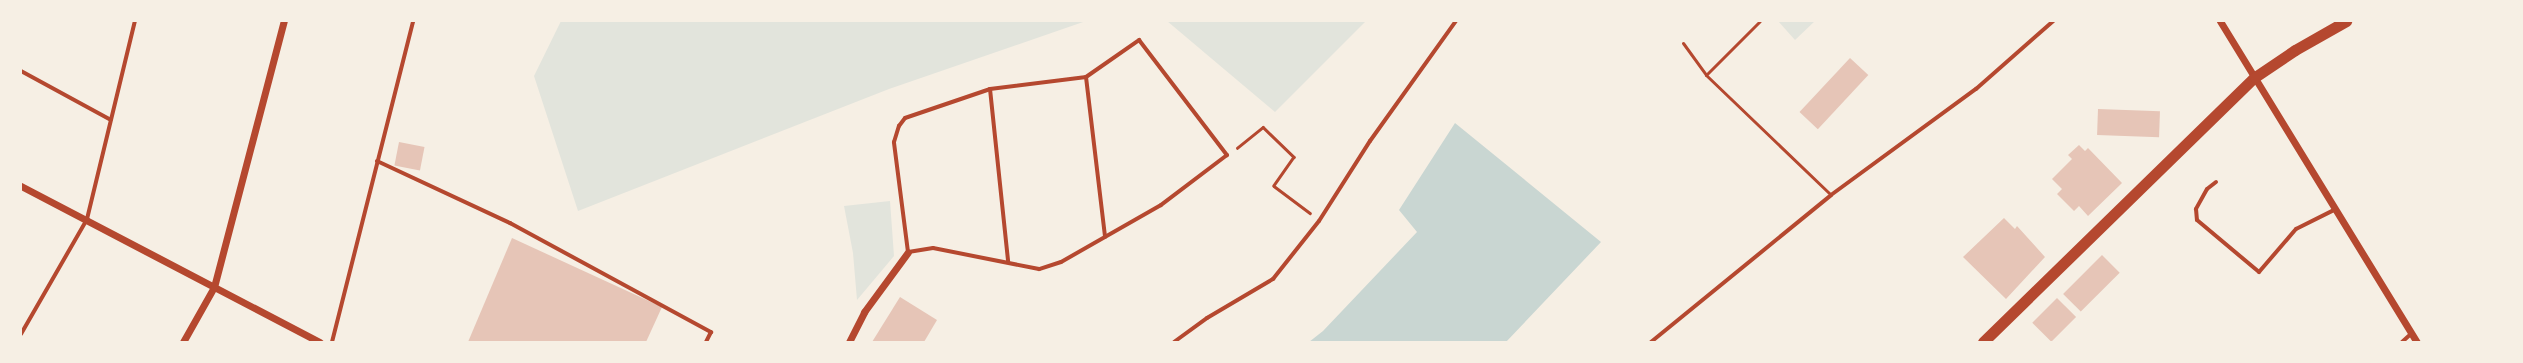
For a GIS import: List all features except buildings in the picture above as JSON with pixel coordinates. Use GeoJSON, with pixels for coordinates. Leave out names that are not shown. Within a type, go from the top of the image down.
{"type":"FeatureCollection","features":[{"type":"Feature","properties":{"kind":"highway"},"geometry":{"type":"LineString","coordinates":[[1983,342],[2255,77],[2295,50],[2346,21]]}},
{"type":"Feature","properties":{"kind":"street"},"geometry":{"type":"LineString","coordinates":[[21,334],[23,327],[87,219],[135,21]]}},
{"type":"Feature","properties":{"kind":"street"},"geometry":{"type":"LineString","coordinates":[[183,342],[214,287],[284,21]]}},
{"type":"Feature","properties":{"kind":"street"},"geometry":{"type":"LineString","coordinates":[[332,342],[413,21]]}},
{"type":"Feature","properties":{"kind":"street"},"geometry":{"type":"LineString","coordinates":[[1174,342],[1206,318],[1273,279],[1320,221],[1370,141],[1456,21]]}},
{"type":"Feature","properties":{"kind":"street"},"geometry":{"type":"LineString","coordinates":[[1651,342],[1831,195],[1976,89],[2053,21]]}},
{"type":"Feature","properties":{"kind":"street"},"geometry":{"type":"LineString","coordinates":[[2220,21],[2413,333],[2417,342]]}},
{"type":"Feature","properties":{"kind":"street"},"geometry":{"type":"LineString","coordinates":[[849,342],[864,312],[908,252],[894,142],[899,126],[905,118],[990,89],[1086,77],[1139,40],[1227,155],[1161,205],[1061,262],[1038,269],[1008,261],[933,248],[908,252]]}},
{"type":"Feature","properties":{"kind":"street"},"geometry":{"type":"LineString","coordinates":[[21,71],[111,120]]}},
{"type":"Feature","properties":{"kind":"street"},"geometry":{"type":"LineString","coordinates":[[1086,77],[1105,237]]}},
{"type":"Feature","properties":{"kind":"street"},"geometry":{"type":"LineString","coordinates":[[990,89],[1008,261]]}},
{"type":"Feature","properties":{"kind":"street"},"geometry":{"type":"LineString","coordinates":[[377,161],[510,223],[711,332],[706,342]]}},
{"type":"Feature","properties":{"kind":"street"},"geometry":{"type":"LineString","coordinates":[[2216,182],[2207,189],[2196,209],[2197,220],[2259,272],[2296,228],[2336,209]]}},
{"type":"Feature","properties":{"kind":"street"},"geometry":{"type":"LineString","coordinates":[[21,186],[87,219],[320,342]]}},
{"type":"Feature","properties":{"kind":"street"},"geometry":{"type":"LineString","coordinates":[[2402,342],[2413,333]]}},
{"type":"Feature","properties":{"kind":"lane"},"geometry":{"type":"LineString","coordinates":[[1706,75],[1760,21]]}},
{"type":"Feature","properties":{"kind":"lane"},"geometry":{"type":"LineString","coordinates":[[1683,43],[1706,75],[1831,195]]}},
{"type":"Feature","properties":{"kind":"path"},"geometry":{"type":"LineString","coordinates":[[1227,155],[1263,127],[1294,157],[1274,186],[1320,221]]}},
{"type":"Feature","properties":{"kind":"shaded area"},"geometry":{"type":"Polygon","coordinates":[[[561,21],[1086,21],[889,89],[578,211],[534,76],[561,21]]]}},
{"type":"Feature","properties":{"kind":"shaded area"},"geometry":{"type":"Polygon","coordinates":[[[1167,21],[1366,21],[1275,112],[1167,21]]]}},
{"type":"Feature","properties":{"kind":"shaded area"},"geometry":{"type":"Polygon","coordinates":[[[1778,21],[1815,21],[1795,40],[1778,21]]]}},
{"type":"Feature","properties":{"kind":"shaded area"},"geometry":{"type":"Polygon","coordinates":[[[1455,123],[1601,242],[1506,342],[1309,342],[1323,331],[1417,232],[1399,210],[1455,123]]]}},
{"type":"Feature","properties":{"kind":"shaded area"},"geometry":{"type":"Polygon","coordinates":[[[890,201],[894,256],[857,300],[853,253],[844,206],[890,201]]]}}]}
